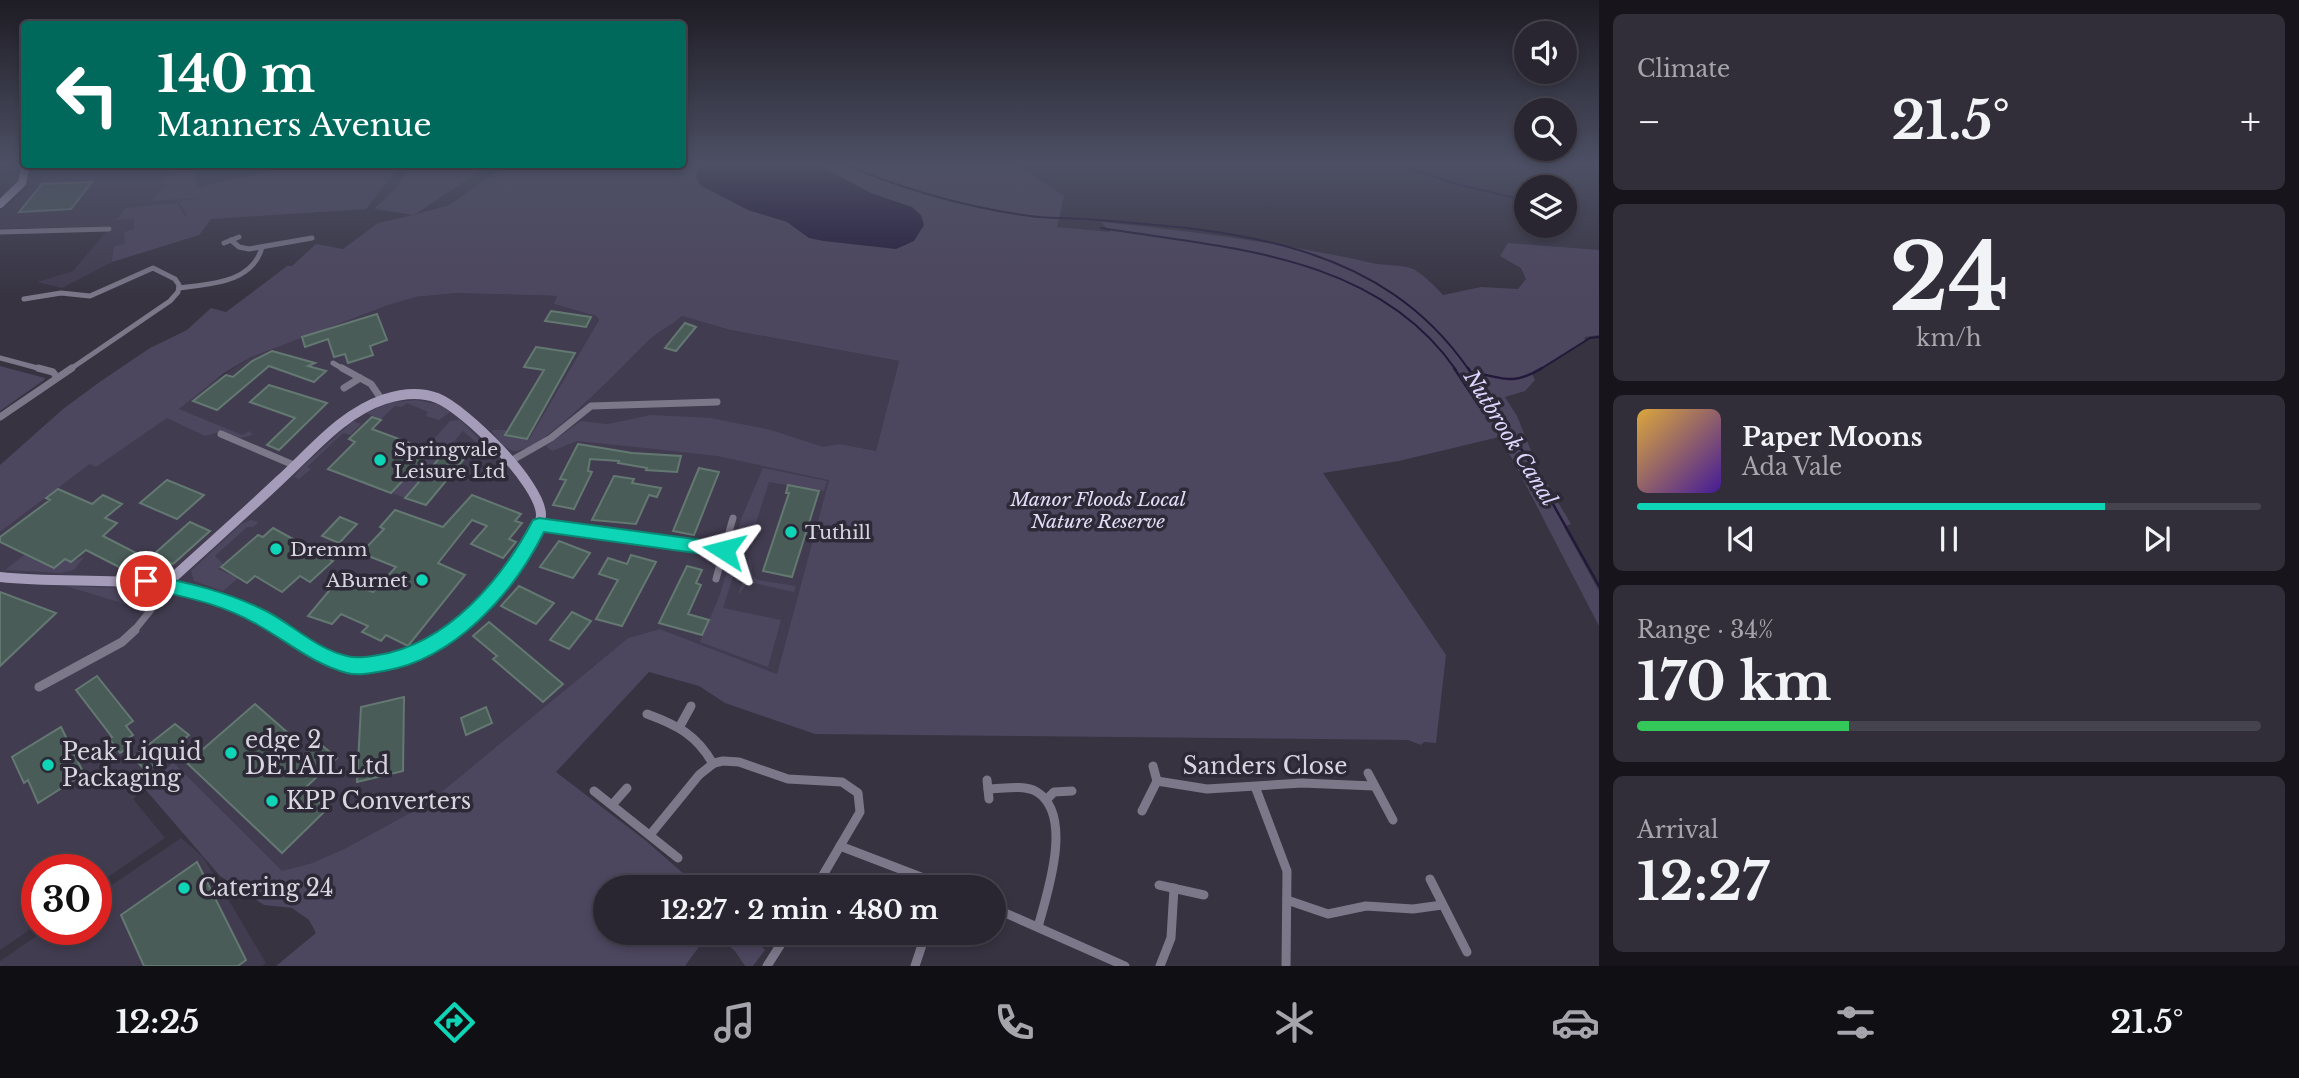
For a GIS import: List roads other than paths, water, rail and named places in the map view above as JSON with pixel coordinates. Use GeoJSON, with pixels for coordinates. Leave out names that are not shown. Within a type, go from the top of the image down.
{"type":"FeatureCollection","features":[{"type":"Feature","properties":{"kind":"street"},"geometry":{"type":"LineString","coordinates":[[0,232],[109,229]]}},
{"type":"Feature","properties":{"kind":"street"},"geometry":{"type":"LineString","coordinates":[[231,240],[242,248],[262,247],[298,236],[312,238]]}},
{"type":"Feature","properties":{"kind":"street"},"geometry":{"type":"LineString","coordinates":[[224,243],[239,237]]}},
{"type":"Feature","properties":{"kind":"street"},"geometry":{"type":"LineString","coordinates":[[0,417],[50,384],[56,376],[170,301],[179,288],[240,275],[261,258],[262,247]]}},
{"type":"Feature","properties":{"kind":"street"},"geometry":{"type":"LineString","coordinates":[[24,299],[34,300],[65,293],[90,296],[153,266],[176,279],[179,288]]}},
{"type":"Feature","properties":{"kind":"street"},"geometry":{"type":"LineString","coordinates":[[0,358],[53,372],[56,376]]}},
{"type":"Feature","properties":{"kind":"street"},"geometry":{"type":"LineString","coordinates":[[333,363],[374,388],[382,400]]}},
{"type":"Feature","properties":{"kind":"street"},"geometry":{"type":"LineString","coordinates":[[344,388],[360,378]]}},
{"type":"Feature","properties":{"kind":"street"},"geometry":{"type":"LineString","coordinates":[[0,577],[124,580],[169,584],[196,590],[246,609],[322,656],[349,665],[377,665],[415,655],[450,635],[481,605],[523,556],[539,525],[541,509],[537,497],[481,429],[453,404],[436,397],[421,395],[382,400],[350,416],[169,584],[144,622],[122,642],[39,687]]}},
{"type":"Feature","properties":{"kind":"street"},"geometry":{"type":"LineString","coordinates":[[509,462],[551,438],[591,407],[621,409],[717,402]]}},
{"type":"Feature","properties":{"kind":"street"},"geometry":{"type":"LineString","coordinates":[[221,434],[296,466]]}},
{"type":"Feature","properties":{"kind":"street"},"geometry":{"type":"LineString","coordinates":[[716,579],[733,518]]}},
{"type":"Feature","properties":{"kind":"street"},"geometry":{"type":"LineString","coordinates":[[539,525],[724,550]]}},
{"type":"Feature","properties":{"kind":"street"},"geometry":{"type":"LineString","coordinates":[[680,726],[691,706]]}},
{"type":"Feature","properties":{"kind":"street"},"geometry":{"type":"LineString","coordinates":[[647,714],[680,726],[696,736],[713,764]]}},
{"type":"Feature","properties":{"kind":"street"},"geometry":{"type":"LineString","coordinates":[[650,835],[703,772],[713,764],[723,761],[740,762],[781,777],[849,785],[857,792],[861,807],[858,819],[823,875]]}},
{"type":"Feature","properties":{"kind":"street","name":"Sanders Close"},"geometry":{"type":"LineString","coordinates":[[1142,811],[1157,781],[1153,766]]}},
{"type":"Feature","properties":{"kind":"street","name":"Sanders Close"},"geometry":{"type":"LineString","coordinates":[[1368,773],[1393,820]]}},
{"type":"Feature","properties":{"kind":"street","name":"Sanders Close"},"geometry":{"type":"LineString","coordinates":[[1157,781],[1193,789],[1256,789],[1291,783],[1374,786]]}},
{"type":"Feature","properties":{"kind":"street"},"geometry":{"type":"LineString","coordinates":[[612,805],[627,788]]}},
{"type":"Feature","properties":{"kind":"street"},"geometry":{"type":"LineString","coordinates":[[988,789],[1030,789],[1046,800],[1054,823],[1055,855],[1038,928]]}},
{"type":"Feature","properties":{"kind":"street"},"geometry":{"type":"LineString","coordinates":[[1256,789],[1287,871],[1286,966]]}},
{"type":"Feature","properties":{"kind":"street"},"geometry":{"type":"LineString","coordinates":[[594,791],[678,858]]}},
{"type":"Feature","properties":{"kind":"street"},"geometry":{"type":"LineString","coordinates":[[1046,800],[1054,792],[1072,791]]}},
{"type":"Feature","properties":{"kind":"street"},"geometry":{"type":"LineString","coordinates":[[840,846],[914,875]]}},
{"type":"Feature","properties":{"kind":"street"},"geometry":{"type":"LineString","coordinates":[[1430,878],[1467,952]]}},
{"type":"Feature","properties":{"kind":"street"},"geometry":{"type":"LineString","coordinates":[[1159,885],[1204,895]]}},
{"type":"Feature","properties":{"kind":"street"},"geometry":{"type":"LineString","coordinates":[[1160,966],[1171,946],[1174,888]]}},
{"type":"Feature","properties":{"kind":"street"},"geometry":{"type":"LineString","coordinates":[[1287,900],[1328,914],[1366,906],[1413,909],[1442,905]]}},
{"type":"Feature","properties":{"kind":"street"},"geometry":{"type":"LineString","coordinates":[[1006,913],[1125,966]]}},
{"type":"Feature","properties":{"kind":"street"},"geometry":{"type":"LineString","coordinates":[[767,966],[780,945]]}},
{"type":"Feature","properties":{"kind":"street"},"geometry":{"type":"LineString","coordinates":[[915,966],[922,945]]}},
{"type":"Feature","properties":{"kind":"waterway","name":"Nutbrook Canal"},"geometry":{"type":"LineString","coordinates":[[981,208],[1037,217],[1192,229],[1246,237],[1297,249],[1346,268],[1391,293],[1433,326],[1469,370]]}},
{"type":"Feature","properties":{"kind":"waterway"},"geometry":{"type":"LineString","coordinates":[[1101,228],[1248,251],[1296,263],[1342,279],[1384,302],[1423,331],[1456,370]]}},
{"type":"Feature","properties":{"kind":"waterway"},"geometry":{"type":"LineString","coordinates":[[1539,370],[1590,338],[1599,337]]}},
{"type":"Feature","properties":{"kind":"waterway"},"geometry":{"type":"LineString","coordinates":[[1454,368],[1480,407]]}},
{"type":"Feature","properties":{"kind":"waterway","name":"Nutbrook Canal"},"geometry":{"type":"LineString","coordinates":[[1468,368],[1526,456],[1599,586]]}},
{"type":"Feature","properties":{"kind":"waterway"},"geometry":{"type":"LineString","coordinates":[[1472,372],[1515,379],[1542,368]]}},
{"type":"Feature","properties":{"kind":"place","name":"Springvale Leisure Ltd"},"geometry":{"type":"Point","coordinates":[380,460]}},
{"type":"Feature","properties":{"kind":"place","name":"Tuthill"},"geometry":{"type":"Point","coordinates":[791,532]}},
{"type":"Feature","properties":{"kind":"place","name":"Dremm"},"geometry":{"type":"Point","coordinates":[276,549]}},
{"type":"Feature","properties":{"kind":"place","name":"ABurnet"},"geometry":{"type":"Point","coordinates":[422,580]}},
{"type":"Feature","properties":{"kind":"place","name":"edge 2 DETAIL Ltd"},"geometry":{"type":"Point","coordinates":[231,753]}},
{"type":"Feature","properties":{"kind":"place","name":"Peak Liquid Packaging"},"geometry":{"type":"Point","coordinates":[48,765]}},
{"type":"Feature","properties":{"kind":"place","name":"KPP Converters"},"geometry":{"type":"Point","coordinates":[272,801]}},
{"type":"Feature","properties":{"kind":"place","name":"Catering 24"},"geometry":{"type":"Point","coordinates":[184,888]}},
{"type":"Feature","properties":{"kind":"park label","name":"Manor Floods Local Nature Reserve"},"geometry":{"type":"Point","coordinates":[1098,510]}}]}
